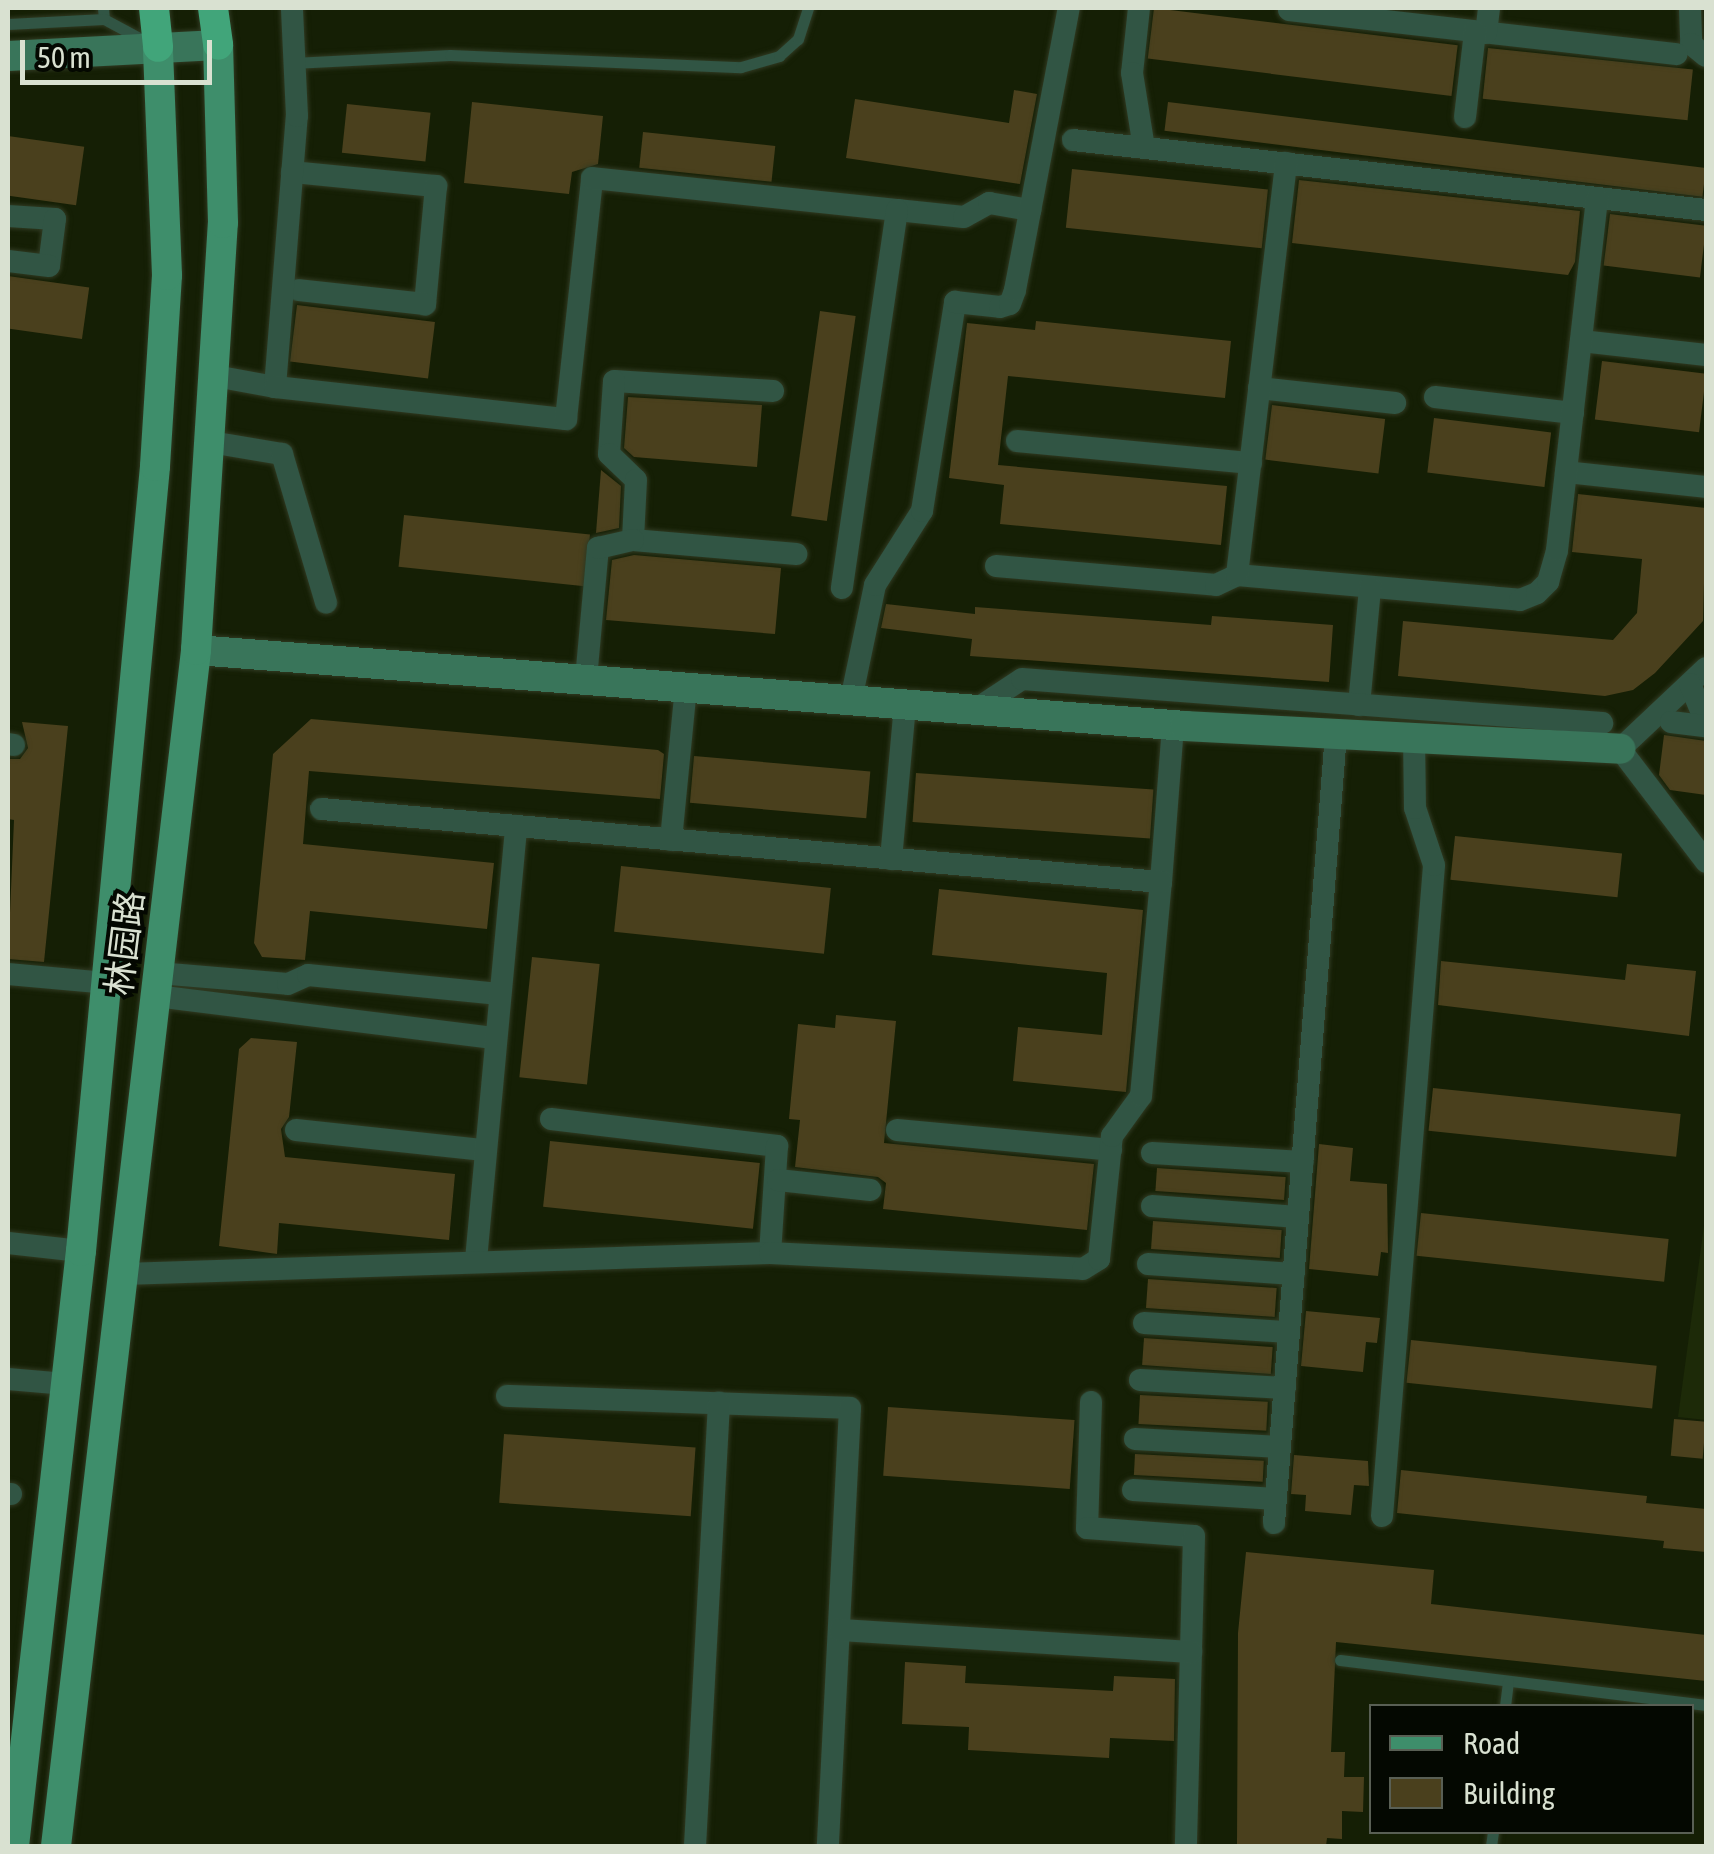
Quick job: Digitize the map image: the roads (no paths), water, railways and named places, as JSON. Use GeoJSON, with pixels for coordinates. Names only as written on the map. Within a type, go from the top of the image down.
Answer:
{"type":"FeatureCollection","features":[{"type":"Feature","properties":{"kind":"highway"},"geometry":{"type":"LineString","coordinates":[[154,8],[158,48]]}},
{"type":"Feature","properties":{"kind":"highway"},"geometry":{"type":"LineString","coordinates":[[213,8],[218,45]]}},
{"type":"Feature","properties":{"kind":"main road","name":"林园路"},"geometry":{"type":"LineString","coordinates":[[56,1846],[196,650],[224,223],[218,45]]}},
{"type":"Feature","properties":{"kind":"main road","name":"林园路"},"geometry":{"type":"LineString","coordinates":[[14,1846],[81,1251],[166,294],[158,48]]}},
{"type":"Feature","properties":{"kind":"street"},"geometry":{"type":"LineString","coordinates":[[275,388],[292,172],[292,8]]}},
{"type":"Feature","properties":{"kind":"street"},"geometry":{"type":"LineString","coordinates":[[852,700],[875,585],[922,512],[955,302],[1010,304],[1068,8]]}},
{"type":"Feature","properties":{"kind":"street"},"geometry":{"type":"LineString","coordinates":[[1139,8],[1132,73],[1144,148]]}},
{"type":"Feature","properties":{"kind":"street"},"geometry":{"type":"LineString","coordinates":[[1465,117],[1481,33],[1490,8]]}},
{"type":"Feature","properties":{"kind":"street"},"geometry":{"type":"LineString","coordinates":[[1690,8],[1691,44],[1706,56]]}},
{"type":"Feature","properties":{"kind":"street"},"geometry":{"type":"LineString","coordinates":[[1288,10],[1346,13],[1481,33],[1676,54]]}},
{"type":"Feature","properties":{"kind":"street"},"geometry":{"type":"LineString","coordinates":[[8,56],[218,45]]}},
{"type":"Feature","properties":{"kind":"street"},"geometry":{"type":"LineString","coordinates":[[1074,140],[1706,210]]}},
{"type":"Feature","properties":{"kind":"street"},"geometry":{"type":"LineString","coordinates":[[1238,574],[1286,163]]}},
{"type":"Feature","properties":{"kind":"street"},"geometry":{"type":"LineString","coordinates":[[292,172],[436,186],[425,304],[299,290]]}},
{"type":"Feature","properties":{"kind":"street"},"geometry":{"type":"LineString","coordinates":[[215,376],[275,388],[566,419],[592,178],[964,217],[988,203],[1030,210]]}},
{"type":"Feature","properties":{"kind":"street"},"geometry":{"type":"LineString","coordinates":[[996,566],[1216,585],[1238,574],[1520,600],[1537,593],[1553,570],[1597,198]]}},
{"type":"Feature","properties":{"kind":"street"},"geometry":{"type":"LineString","coordinates":[[842,588],[897,210]]}},
{"type":"Feature","properties":{"kind":"street"},"geometry":{"type":"LineString","coordinates":[[8,216],[55,219],[49,266],[8,260]]}},
{"type":"Feature","properties":{"kind":"street"},"geometry":{"type":"LineString","coordinates":[[1581,341],[1706,354]]}},
{"type":"Feature","properties":{"kind":"street"},"geometry":{"type":"LineString","coordinates":[[632,540],[636,480],[609,454],[614,381],[773,391]]}},
{"type":"Feature","properties":{"kind":"street"},"geometry":{"type":"LineString","coordinates":[[1259,388],[1395,404]]}},
{"type":"Feature","properties":{"kind":"street"},"geometry":{"type":"LineString","coordinates":[[1435,397],[1573,413]]}},
{"type":"Feature","properties":{"kind":"street"},"geometry":{"type":"LineString","coordinates":[[1017,440],[1250,463]]}},
{"type":"Feature","properties":{"kind":"street"},"geometry":{"type":"LineString","coordinates":[[210,442],[282,454],[326,604]]}},
{"type":"Feature","properties":{"kind":"street"},"geometry":{"type":"LineString","coordinates":[[1566,472],[1706,487]]}},
{"type":"Feature","properties":{"kind":"street"},"geometry":{"type":"LineString","coordinates":[[586,680],[598,548],[632,540],[796,554]]}},
{"type":"Feature","properties":{"kind":"street"},"geometry":{"type":"LineString","coordinates":[[1359,705],[1370,588]]}},
{"type":"Feature","properties":{"kind":"street"},"geometry":{"type":"LineString","coordinates":[[196,650],[1174,725],[1620,749],[1698,676]]}},
{"type":"Feature","properties":{"kind":"street"},"geometry":{"type":"LineString","coordinates":[[1671,722],[1706,724],[1698,676]]}},
{"type":"Feature","properties":{"kind":"street"},"geometry":{"type":"LineString","coordinates":[[976,710],[1022,679],[1602,723]]}},
{"type":"Feature","properties":{"kind":"street"},"geometry":{"type":"LineString","coordinates":[[671,840],[686,688]]}},
{"type":"Feature","properties":{"kind":"street"},"geometry":{"type":"LineString","coordinates":[[892,859],[905,704]]}},
{"type":"Feature","properties":{"kind":"street"},"geometry":{"type":"LineString","coordinates":[[124,1274],[770,1253],[1083,1270],[1094,1266],[1102,1248],[1112,1136],[1141,1096],[1174,725]]}},
{"type":"Feature","properties":{"kind":"street"},"geometry":{"type":"LineString","coordinates":[[1133,1490],[1275,1511],[1336,734]]}},
{"type":"Feature","properties":{"kind":"street"},"geometry":{"type":"LineString","coordinates":[[1382,1516],[1434,865],[1415,808],[1414,738]]}},
{"type":"Feature","properties":{"kind":"street"},"geometry":{"type":"LineString","coordinates":[[1620,749],[1706,862]]}},
{"type":"Feature","properties":{"kind":"street"},"geometry":{"type":"LineString","coordinates":[[322,809],[1161,882]]}},
{"type":"Feature","properties":{"kind":"street"},"geometry":{"type":"LineString","coordinates":[[476,1260],[516,826]]}},
{"type":"Feature","properties":{"kind":"street"},"geometry":{"type":"LineString","coordinates":[[8,974],[106,984]]}},
{"type":"Feature","properties":{"kind":"street"},"geometry":{"type":"LineString","coordinates":[[157,985],[288,984],[308,975],[499,994]]}},
{"type":"Feature","properties":{"kind":"street"},"geometry":{"type":"LineString","coordinates":[[157,985],[495,1038]]}},
{"type":"Feature","properties":{"kind":"street"},"geometry":{"type":"LineString","coordinates":[[550,1119],[777,1146],[778,1180],[770,1253]]}},
{"type":"Feature","properties":{"kind":"street"},"geometry":{"type":"LineString","coordinates":[[296,1130],[484,1150]]}},
{"type":"Feature","properties":{"kind":"street"},"geometry":{"type":"LineString","coordinates":[[897,1130],[1110,1150]]}},
{"type":"Feature","properties":{"kind":"street"},"geometry":{"type":"LineString","coordinates":[[1152,1152],[1302,1162]]}},
{"type":"Feature","properties":{"kind":"street"},"geometry":{"type":"LineString","coordinates":[[778,1180],[870,1190]]}},
{"type":"Feature","properties":{"kind":"street"},"geometry":{"type":"LineString","coordinates":[[1152,1206],[1298,1217]]}},
{"type":"Feature","properties":{"kind":"street"},"geometry":{"type":"LineString","coordinates":[[8,1242],[81,1251]]}},
{"type":"Feature","properties":{"kind":"street"},"geometry":{"type":"LineString","coordinates":[[1148,1264],[1294,1274]]}},
{"type":"Feature","properties":{"kind":"street"},"geometry":{"type":"LineString","coordinates":[[1144,1323],[1289,1332]]}},
{"type":"Feature","properties":{"kind":"street"},"geometry":{"type":"LineString","coordinates":[[8,1379],[66,1384]]}},
{"type":"Feature","properties":{"kind":"street"},"geometry":{"type":"LineString","coordinates":[[1140,1380],[1284,1388]]}},
{"type":"Feature","properties":{"kind":"street"},"geometry":{"type":"LineString","coordinates":[[507,1396],[850,1408],[828,1846]]}},
{"type":"Feature","properties":{"kind":"street"},"geometry":{"type":"LineString","coordinates":[[1091,1402],[1087,1528],[1194,1536],[1186,1846]]}},
{"type":"Feature","properties":{"kind":"street"},"geometry":{"type":"LineString","coordinates":[[694,1846],[719,1403]]}},
{"type":"Feature","properties":{"kind":"street"},"geometry":{"type":"LineString","coordinates":[[1135,1439],[1280,1447]]}},
{"type":"Feature","properties":{"kind":"street"},"geometry":{"type":"LineString","coordinates":[[840,1630],[1191,1652]]}},
{"type":"Feature","properties":{"kind":"lane"},"geometry":{"type":"LineString","coordinates":[[293,63],[450,55],[741,67],[779,56],[798,39],[808,8]]}},
{"type":"Feature","properties":{"kind":"lane"},"geometry":{"type":"LineString","coordinates":[[8,24],[104,13],[158,48]]}},
{"type":"Feature","properties":{"kind":"lane"},"geometry":{"type":"LineString","coordinates":[[1340,1660],[1706,1705]]}},
{"type":"Feature","properties":{"kind":"lane"},"geometry":{"type":"LineString","coordinates":[[1506,1704],[1508,1681]]}}]}
